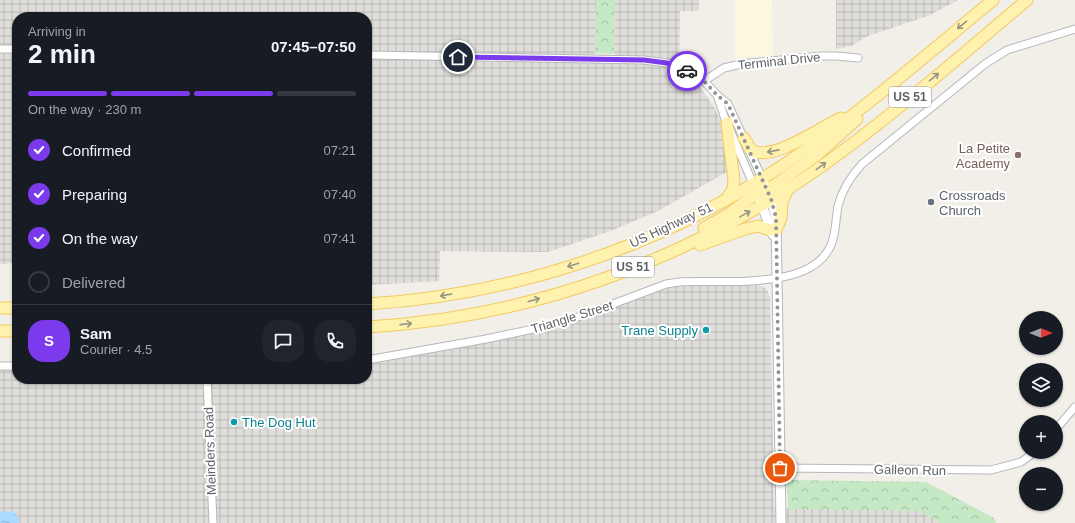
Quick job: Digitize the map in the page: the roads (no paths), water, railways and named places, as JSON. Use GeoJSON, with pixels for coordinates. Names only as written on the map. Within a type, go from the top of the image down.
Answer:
{"type":"FeatureCollection","features":[{"type":"Feature","properties":{"kind":"main road","name":"US 51"},"geometry":{"type":"LineString","coordinates":[[858,110],[993,0]]}},
{"type":"Feature","properties":{"kind":"main road","name":"US 51"},"geometry":{"type":"LineString","coordinates":[[762,192],[789,188],[814,171],[864,134],[1027,0]]}},
{"type":"Feature","properties":{"kind":"main road"},"geometry":{"type":"LineString","coordinates":[[666,254],[685,239],[772,187],[832,142],[864,113],[868,102]]}},
{"type":"Feature","properties":{"kind":"main road"},"geometry":{"type":"LineString","coordinates":[[744,138],[752,150],[765,152],[779,150],[829,123],[858,110]]}},
{"type":"Feature","properties":{"kind":"main road","name":"US Highway 51"},"geometry":{"type":"LineString","coordinates":[[372,304],[405,301],[466,292],[517,281],[553,271],[584,262],[640,240],[682,222],[727,199],[762,192],[810,147],[858,110]]}},
{"type":"Feature","properties":{"kind":"main road"},"geometry":{"type":"LineString","coordinates":[[727,123],[734,181],[733,189],[727,199]]}},
{"type":"Feature","properties":{"kind":"main road"},"geometry":{"type":"LineString","coordinates":[[666,254],[683,251],[745,228],[758,226],[773,230],[780,218],[782,202],[789,188]]}},
{"type":"Feature","properties":{"kind":"main road","name":"US Highway 51"},"geometry":{"type":"LineString","coordinates":[[372,326],[437,320],[528,302],[586,285],[666,254]]}},
{"type":"Feature","properties":{"kind":"main road"},"geometry":{"type":"LineString","coordinates":[[0,308],[12,308]]}},
{"type":"Feature","properties":{"kind":"main road"},"geometry":{"type":"LineString","coordinates":[[0,331],[12,331]]}},
{"type":"Feature","properties":{"kind":"street","name":"Triangle Street"},"geometry":{"type":"LineString","coordinates":[[372,359],[486,339],[552,325],[584,315],[666,284],[679,282],[777,279],[807,269],[825,257],[833,240],[842,195],[847,183],[862,164],[985,64],[1007,50],[1075,29]]}},
{"type":"Feature","properties":{"kind":"street"},"geometry":{"type":"LineString","coordinates":[[0,49],[12,49]]}},
{"type":"Feature","properties":{"kind":"street"},"geometry":{"type":"LineString","coordinates":[[372,55],[644,60],[667,63],[686,70],[704,81],[728,104],[744,138],[776,241],[781,523]]}},
{"type":"Feature","properties":{"kind":"street","name":"Terminal Drive"},"geometry":{"type":"LineString","coordinates":[[704,81],[724,68],[741,64],[826,56],[858,58]]}},
{"type":"Feature","properties":{"kind":"street"},"geometry":{"type":"LineString","coordinates":[[717,95],[727,123],[762,192]]}},
{"type":"Feature","properties":{"kind":"street"},"geometry":{"type":"LineString","coordinates":[[0,366],[12,366]]}},
{"type":"Feature","properties":{"kind":"street","name":"Meinders Road"},"geometry":{"type":"LineString","coordinates":[[207,384],[213,523]]}},
{"type":"Feature","properties":{"kind":"street"},"geometry":{"type":"LineString","coordinates":[[1063,421],[1075,406]]}},
{"type":"Feature","properties":{"kind":"street","name":"Galleon Run"},"geometry":{"type":"LineString","coordinates":[[780,468],[991,470],[1021,462],[1025,459]]}},
{"type":"Feature","properties":{"kind":"water"},"geometry":{"type":"Polygon","coordinates":[[[6,511],[16,513],[20,523],[0,523],[0,512],[6,511]]]}},
{"type":"Feature","properties":{"kind":"place","name":"La Petite Academy"},"geometry":{"type":"Point","coordinates":[1018,155]}},
{"type":"Feature","properties":{"kind":"place","name":"Crossroads Church"},"geometry":{"type":"Point","coordinates":[931,202]}},
{"type":"Feature","properties":{"kind":"place","name":"Trane Supply"},"geometry":{"type":"Point","coordinates":[706,330]}},
{"type":"Feature","properties":{"kind":"place","name":"The Dog Hut"},"geometry":{"type":"Point","coordinates":[234,422]}}]}
